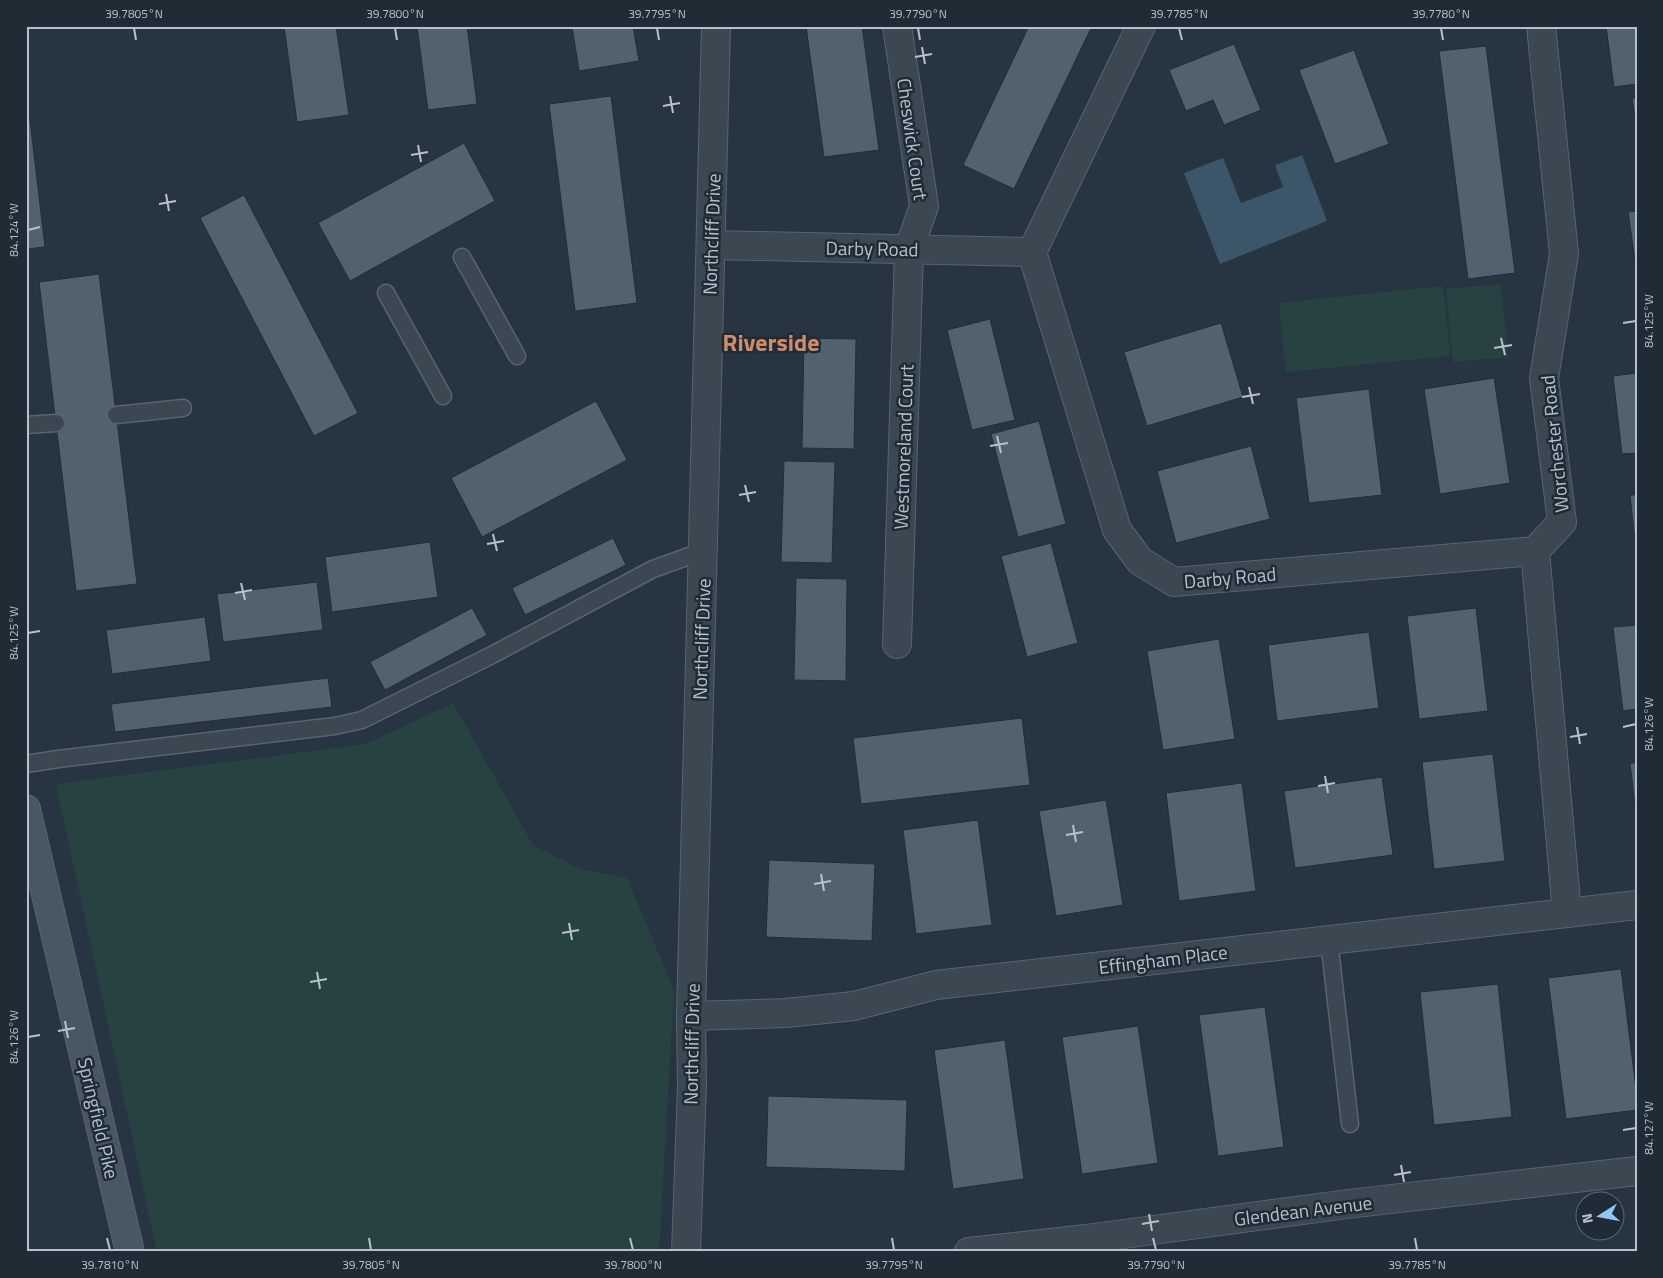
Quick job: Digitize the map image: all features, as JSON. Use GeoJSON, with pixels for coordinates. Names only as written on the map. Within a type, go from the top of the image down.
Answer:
{"type":"FeatureCollection","features":[{"type":"Feature","properties":{"kind":"main road","name":"Springfield Pike"},"geometry":{"type":"LineString","coordinates":[[26,809],[130,1252]]}},
{"type":"Feature","properties":{"kind":"street","name":"Northcliff Drive"},"geometry":{"type":"LineString","coordinates":[[686,1252],[692,1086],[691,1016],[716,26]]}},
{"type":"Feature","properties":{"kind":"street","name":"Cheswick Court"},"geometry":{"type":"LineString","coordinates":[[897,26],[924,206],[909,249]]}},
{"type":"Feature","properties":{"kind":"street"},"geometry":{"type":"LineString","coordinates":[[1032,252],[1141,26]]}},
{"type":"Feature","properties":{"kind":"street","name":"Worchester Road"},"geometry":{"type":"LineString","coordinates":[[1535,551],[1562,522],[1544,378],[1564,254],[1541,26]]}},
{"type":"Feature","properties":{"kind":"street","name":"Darby Road"},"geometry":{"type":"LineString","coordinates":[[711,245],[1032,252],[1117,530],[1140,561],[1174,582],[1535,551]]}},
{"type":"Feature","properties":{"kind":"street","name":"Westmoreland Court"},"geometry":{"type":"LineString","coordinates":[[897,644],[909,249]]}},
{"type":"Feature","properties":{"kind":"street"},"geometry":{"type":"LineString","coordinates":[[1535,551],[1567,913]]}},
{"type":"Feature","properties":{"kind":"street","name":"Effingham Place"},"geometry":{"type":"LineString","coordinates":[[691,1016],[786,1013],[854,1006],[936,985],[1637,905]]}},
{"type":"Feature","properties":{"kind":"street","name":"Glendean Avenue"},"geometry":{"type":"LineString","coordinates":[[969,1252],[1637,1170]]}},
{"type":"Feature","properties":{"kind":"lane"},"geometry":{"type":"LineString","coordinates":[[462,257],[517,356]]}},
{"type":"Feature","properties":{"kind":"lane"},"geometry":{"type":"LineString","coordinates":[[386,292],[442,396]]}},
{"type":"Feature","properties":{"kind":"lane"},"geometry":{"type":"LineString","coordinates":[[116,415],[184,408]]}},
{"type":"Feature","properties":{"kind":"lane"},"geometry":{"type":"LineString","coordinates":[[26,425],[56,423]]}},
{"type":"Feature","properties":{"kind":"lane"},"geometry":{"type":"LineString","coordinates":[[26,764],[335,726],[362,720],[492,655],[653,569],[703,551]]}},
{"type":"Feature","properties":{"kind":"lane"},"geometry":{"type":"LineString","coordinates":[[1329,940],[1350,1124]]}},
{"type":"Feature","properties":{"kind":"green space"},"geometry":{"type":"Polygon","coordinates":[[[1501,284],[1508,357],[1453,362],[1446,289],[1501,284]]]}},
{"type":"Feature","properties":{"kind":"green space"},"geometry":{"type":"Polygon","coordinates":[[[1443,286],[1450,356],[1286,372],[1279,303],[1443,286]]]}},
{"type":"Feature","properties":{"kind":"green space"},"geometry":{"type":"Polygon","coordinates":[[[453,703],[533,845],[580,869],[627,878],[674,990],[659,1252],[157,1252],[56,784],[366,744],[453,703]]]}},
{"type":"Feature","properties":{"kind":"water"},"geometry":{"type":"Polygon","coordinates":[[[1302,155],[1327,221],[1220,264],[1184,173],[1223,158],[1241,203],[1283,187],[1275,165],[1302,155]]]}},
{"type":"Feature","properties":{"kind":"building"},"geometry":{"type":"Polygon","coordinates":[[[284,26],[336,26],[349,115],[297,122],[284,26]]]}},
{"type":"Feature","properties":{"kind":"building"},"geometry":{"type":"Polygon","coordinates":[[[417,26],[467,26],[477,104],[428,110],[417,26]]]}},
{"type":"Feature","properties":{"kind":"building"},"geometry":{"type":"Polygon","coordinates":[[[572,26],[633,26],[639,61],[579,71],[572,26]]]}},
{"type":"Feature","properties":{"kind":"building"},"geometry":{"type":"Polygon","coordinates":[[[806,26],[862,26],[879,150],[824,157],[806,26]]]}},
{"type":"Feature","properties":{"kind":"building"},"geometry":{"type":"Polygon","coordinates":[[[1029,26],[1092,26],[1014,189],[963,165],[1029,26]]]}},
{"type":"Feature","properties":{"kind":"building"},"geometry":{"type":"Polygon","coordinates":[[[1606,26],[1637,26],[1637,84],[1614,87],[1606,26]]]}},
{"type":"Feature","properties":{"kind":"building"},"geometry":{"type":"Polygon","coordinates":[[[1234,44],[1261,110],[1224,125],[1213,100],[1186,111],[1169,70],[1234,44]]]}},
{"type":"Feature","properties":{"kind":"building"},"geometry":{"type":"Polygon","coordinates":[[[1486,46],[1515,273],[1468,279],[1439,51],[1486,46]]]}},
{"type":"Feature","properties":{"kind":"building"},"geometry":{"type":"Polygon","coordinates":[[[1354,50],[1389,144],[1335,164],[1299,70],[1354,50]]]}},
{"type":"Feature","properties":{"kind":"building"},"geometry":{"type":"Polygon","coordinates":[[[26,87],[45,247],[26,249],[26,87]]]}},
{"type":"Feature","properties":{"kind":"building"},"geometry":{"type":"Polygon","coordinates":[[[611,96],[637,303],[575,311],[549,104],[611,96]]]}},
{"type":"Feature","properties":{"kind":"building"},"geometry":{"type":"Polygon","coordinates":[[[1632,98],[1637,98],[1637,133],[1632,98]]]}},
{"type":"Feature","properties":{"kind":"building"},"geometry":{"type":"Polygon","coordinates":[[[464,143],[495,201],[350,281],[318,223],[464,143]]]}},
{"type":"Feature","properties":{"kind":"building"},"geometry":{"type":"Polygon","coordinates":[[[244,195],[358,413],[314,436],[200,218],[244,195]]]}},
{"type":"Feature","properties":{"kind":"building"},"geometry":{"type":"Polygon","coordinates":[[[1637,211],[1637,274],[1628,212],[1637,211]]]}},
{"type":"Feature","properties":{"kind":"building"},"geometry":{"type":"Polygon","coordinates":[[[99,274],[137,584],[76,591],[39,282],[99,274]]]}},
{"type":"Feature","properties":{"kind":"building"},"geometry":{"type":"Polygon","coordinates":[[[990,319],[1015,420],[972,430],[947,330],[990,319]]]}},
{"type":"Feature","properties":{"kind":"building"},"geometry":{"type":"Polygon","coordinates":[[[1221,323],[1243,397],[1147,426],[1124,352],[1221,323]]]}},
{"type":"Feature","properties":{"kind":"building"},"geometry":{"type":"Polygon","coordinates":[[[804,338],[856,339],[854,449],[802,448],[804,338]]]}},
{"type":"Feature","properties":{"kind":"building"},"geometry":{"type":"Polygon","coordinates":[[[1637,373],[1637,453],[1622,454],[1613,376],[1637,373]]]}},
{"type":"Feature","properties":{"kind":"building"},"geometry":{"type":"Polygon","coordinates":[[[1494,378],[1510,483],[1440,494],[1424,389],[1494,378]]]}},
{"type":"Feature","properties":{"kind":"building"},"geometry":{"type":"Polygon","coordinates":[[[1369,389],[1382,495],[1309,503],[1296,398],[1369,389]]]}},
{"type":"Feature","properties":{"kind":"building"},"geometry":{"type":"Polygon","coordinates":[[[596,401],[627,460],[482,537],[451,478],[596,401]]]}},
{"type":"Feature","properties":{"kind":"building"},"geometry":{"type":"Polygon","coordinates":[[[1039,421],[1066,524],[1018,537],[991,434],[1039,421]]]}},
{"type":"Feature","properties":{"kind":"building"},"geometry":{"type":"Polygon","coordinates":[[[1251,446],[1270,519],[1176,543],[1157,471],[1251,446]]]}},
{"type":"Feature","properties":{"kind":"building"},"geometry":{"type":"Polygon","coordinates":[[[784,461],[835,462],[832,563],[781,562],[784,461]]]}},
{"type":"Feature","properties":{"kind":"building"},"geometry":{"type":"Polygon","coordinates":[[[1630,495],[1637,495],[1637,560],[1630,495]]]}},
{"type":"Feature","properties":{"kind":"building"},"geometry":{"type":"Polygon","coordinates":[[[613,538],[626,565],[525,615],[512,588],[613,538]]]}},
{"type":"Feature","properties":{"kind":"building"},"geometry":{"type":"Polygon","coordinates":[[[430,542],[438,597],[332,612],[325,557],[430,542]]]}},
{"type":"Feature","properties":{"kind":"building"},"geometry":{"type":"Polygon","coordinates":[[[1051,543],[1078,643],[1027,657],[1001,556],[1051,543]]]}},
{"type":"Feature","properties":{"kind":"building"},"geometry":{"type":"Polygon","coordinates":[[[796,578],[847,579],[846,681],[794,680],[796,578]]]}},
{"type":"Feature","properties":{"kind":"building"},"geometry":{"type":"Polygon","coordinates":[[[317,582],[323,630],[223,642],[217,594],[317,582]]]}},
{"type":"Feature","properties":{"kind":"building"},"geometry":{"type":"Polygon","coordinates":[[[472,608],[487,635],[385,690],[370,662],[472,608]]]}},
{"type":"Feature","properties":{"kind":"building"},"geometry":{"type":"Polygon","coordinates":[[[1476,608],[1488,711],[1419,719],[1407,616],[1476,608]]]}},
{"type":"Feature","properties":{"kind":"building"},"geometry":{"type":"Polygon","coordinates":[[[205,617],[211,661],[112,674],[106,630],[205,617]]]}},
{"type":"Feature","properties":{"kind":"building"},"geometry":{"type":"Polygon","coordinates":[[[1637,625],[1637,709],[1623,711],[1613,627],[1637,625]]]}},
{"type":"Feature","properties":{"kind":"building"},"geometry":{"type":"Polygon","coordinates":[[[1369,632],[1379,708],[1277,721],[1268,645],[1369,632]]]}},
{"type":"Feature","properties":{"kind":"building"},"geometry":{"type":"Polygon","coordinates":[[[1219,639],[1235,739],[1163,750],[1147,651],[1219,639]]]}},
{"type":"Feature","properties":{"kind":"building"},"geometry":{"type":"Polygon","coordinates":[[[328,678],[332,707],[115,732],[111,704],[328,678]]]}},
{"type":"Feature","properties":{"kind":"building"},"geometry":{"type":"Polygon","coordinates":[[[1022,718],[1030,785],[861,804],[853,738],[1022,718]]]}},
{"type":"Feature","properties":{"kind":"building"},"geometry":{"type":"Polygon","coordinates":[[[1493,754],[1505,861],[1434,869],[1422,762],[1493,754]]]}},
{"type":"Feature","properties":{"kind":"building"},"geometry":{"type":"Polygon","coordinates":[[[1630,763],[1637,763],[1637,822],[1630,763]]]}},
{"type":"Feature","properties":{"kind":"building"},"geometry":{"type":"Polygon","coordinates":[[[1382,777],[1393,855],[1295,868],[1284,791],[1382,777]]]}},
{"type":"Feature","properties":{"kind":"building"},"geometry":{"type":"Polygon","coordinates":[[[1242,783],[1256,891],[1179,901],[1166,793],[1242,783]]]}},
{"type":"Feature","properties":{"kind":"building"},"geometry":{"type":"Polygon","coordinates":[[[1106,800],[1123,905],[1056,916],[1039,811],[1106,800]]]}},
{"type":"Feature","properties":{"kind":"building"},"geometry":{"type":"Polygon","coordinates":[[[978,820],[992,925],[916,934],[903,830],[978,820]]]}},
{"type":"Feature","properties":{"kind":"building"},"geometry":{"type":"Polygon","coordinates":[[[769,860],[875,864],[872,941],[766,937],[769,860]]]}},
{"type":"Feature","properties":{"kind":"building"},"geometry":{"type":"Polygon","coordinates":[[[1621,969],[1637,1110],[1566,1119],[1548,978],[1621,969]]]}},
{"type":"Feature","properties":{"kind":"building"},"geometry":{"type":"Polygon","coordinates":[[[1498,984],[1512,1117],[1434,1125],[1420,992],[1498,984]]]}},
{"type":"Feature","properties":{"kind":"building"},"geometry":{"type":"Polygon","coordinates":[[[1265,1007],[1284,1147],[1218,1156],[1199,1015],[1265,1007]]]}},
{"type":"Feature","properties":{"kind":"building"},"geometry":{"type":"Polygon","coordinates":[[[1138,1026],[1158,1163],[1082,1174],[1062,1037],[1138,1026]]]}},
{"type":"Feature","properties":{"kind":"building"},"geometry":{"type":"Polygon","coordinates":[[[1005,1040],[1024,1179],[953,1189],[934,1050],[1005,1040]]]}},
{"type":"Feature","properties":{"kind":"building"},"geometry":{"type":"Polygon","coordinates":[[[768,1096],[907,1100],[905,1171],[766,1167],[768,1096]]]}},
{"type":"Feature","properties":{"kind":"district","name":"Riverside"},"geometry":{"type":"Point","coordinates":[771,342]}}]}
